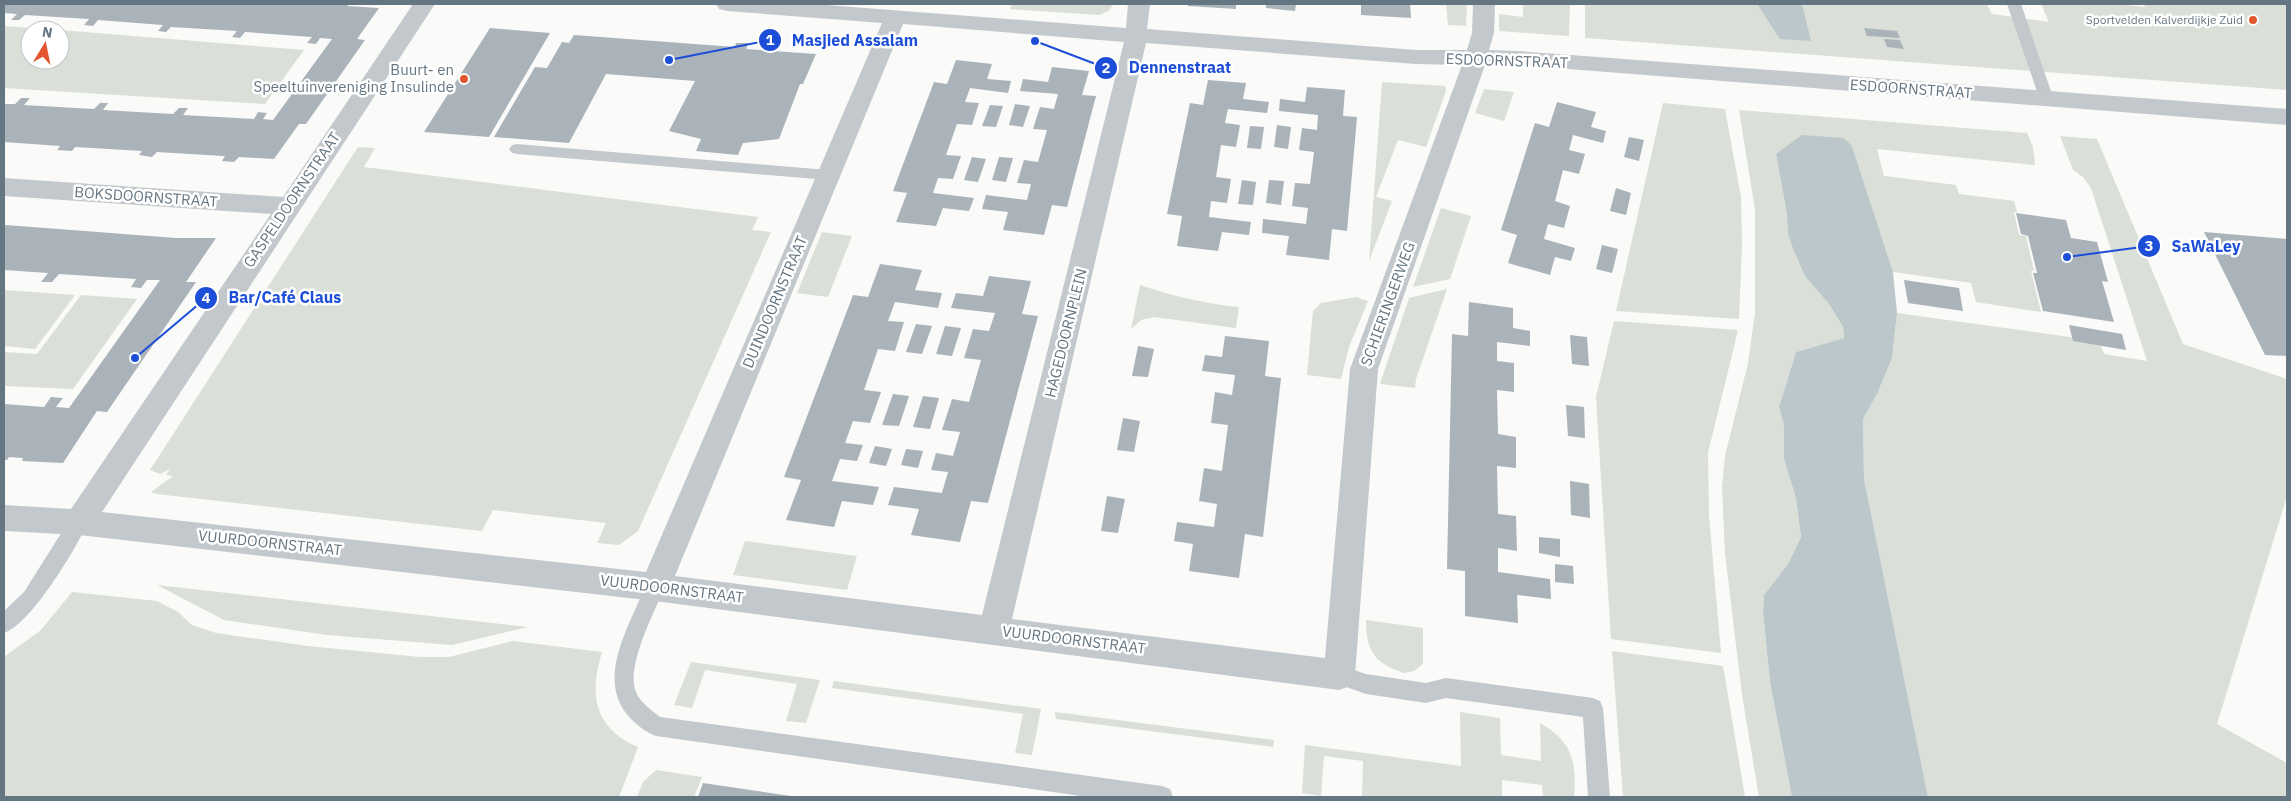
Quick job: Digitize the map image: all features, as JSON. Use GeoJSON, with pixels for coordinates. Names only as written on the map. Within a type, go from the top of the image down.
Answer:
{"type":"FeatureCollection","features":[{"type":"Feature","properties":{"kind":"street","name":"GASPELDOORNSTRAAT"},"geometry":{"type":"LineString","coordinates":[[79,522],[424,4]]}},
{"type":"Feature","properties":{"kind":"street","name":"ESDOORNSTRAAT"},"geometry":{"type":"LineString","coordinates":[[727,4],[817,7],[895,17],[1416,57],[1476,60],[1518,58],[2287,117]]}},
{"type":"Feature","properties":{"kind":"street","name":"HAGEDOORNPLEIN"},"geometry":{"type":"LineString","coordinates":[[994,630],[1134,53],[1139,4]]}},
{"type":"Feature","properties":{"kind":"street","name":"SCHIERINGERWEG"},"geometry":{"type":"LineString","coordinates":[[1338,675],[1364,369],[1476,60],[1483,33],[1484,4]]}},
{"type":"Feature","properties":{"kind":"street","name":"DUINDOORNSTRAAT"},"geometry":{"type":"LineString","coordinates":[[655,587],[895,17]]}},
{"type":"Feature","properties":{"kind":"street","name":"BOKSDOORNSTRAAT"},"geometry":{"type":"LineString","coordinates":[[4,187],[288,206]]}},
{"type":"Feature","properties":{"kind":"street","name":"VUURDOORNSTRAAT"},"geometry":{"type":"LineString","coordinates":[[4,518],[79,522],[655,587],[1338,675]]}},
{"type":"Feature","properties":{"kind":"lane"},"geometry":{"type":"LineString","coordinates":[[2014,4],[2048,100]]}},
{"type":"Feature","properties":{"kind":"lane"},"geometry":{"type":"LineString","coordinates":[[518,150],[828,174]]}},
{"type":"Feature","properties":{"kind":"lane"},"geometry":{"type":"LineString","coordinates":[[4,624],[31,598],[79,522]]}},
{"type":"Feature","properties":{"kind":"lane"},"geometry":{"type":"LineString","coordinates":[[655,587],[622,673],[624,691],[632,706],[642,717],[656,726],[1162,797]]}},
{"type":"Feature","properties":{"kind":"lane"},"geometry":{"type":"LineString","coordinates":[[1338,675],[1366,684],[1426,692],[1446,688],[1592,708],[1599,797]]}},
{"type":"Feature","properties":{"kind":"shaded area"},"geometry":{"type":"Polygon","coordinates":[[[1012,4],[1113,4],[1109,11],[1099,15],[1010,9],[1012,4]]]}},
{"type":"Feature","properties":{"kind":"shaded area"},"geometry":{"type":"Polygon","coordinates":[[[1446,4],[1467,4],[1466,26],[1448,25],[1446,4]]]}},
{"type":"Feature","properties":{"kind":"shaded area"},"geometry":{"type":"Polygon","coordinates":[[[1523,4],[1570,4],[1569,36],[1499,31],[1499,14],[1523,17],[1523,4]]]}},
{"type":"Feature","properties":{"kind":"shaded area"},"geometry":{"type":"Polygon","coordinates":[[[1585,4],[1757,4],[1762,11],[1810,41],[1802,4],[1987,4],[1992,14],[2049,22],[2041,4],[2116,4],[2145,7],[2144,4],[2287,4],[2287,90],[1585,38],[1585,4]]]}},
{"type":"Feature","properties":{"kind":"shaded area"},"geometry":{"type":"Polygon","coordinates":[[[1757,4],[1802,4],[1811,41],[1780,39],[1757,4]]]}},
{"type":"Feature","properties":{"kind":"shaded area"},"geometry":{"type":"Polygon","coordinates":[[[4,26],[20,27],[20,70],[70,70],[70,31],[304,50],[265,104],[4,88],[4,26]]]}},
{"type":"Feature","properties":{"kind":"shaded area"},"geometry":{"type":"Polygon","coordinates":[[[1382,82],[1445,86],[1446,91],[1426,147],[1398,140],[1376,197],[1392,201],[1369,261],[1382,82]]]}},
{"type":"Feature","properties":{"kind":"shaded area"},"geometry":{"type":"Polygon","coordinates":[[[1484,89],[1514,92],[1504,121],[1475,113],[1484,89]]]}},
{"type":"Feature","properties":{"kind":"shaded area"},"geometry":{"type":"Polygon","coordinates":[[[1663,103],[1725,109],[1741,197],[1742,246],[1739,319],[1616,311],[1663,103]]]}},
{"type":"Feature","properties":{"kind":"shaded area"},"geometry":{"type":"Polygon","coordinates":[[[1739,110],[2027,133],[2033,147],[2035,165],[1877,149],[1884,176],[1956,185],[1959,194],[2014,201],[2017,212],[2014,212],[2019,235],[2026,236],[2034,271],[2031,271],[2041,312],[1976,302],[1971,283],[1893,272],[1852,146],[1776,154],[1787,214],[1788,234],[1793,249],[1805,276],[1829,304],[1843,327],[1844,338],[1796,352],[1779,407],[1784,425],[1784,459],[1796,498],[1801,537],[1788,564],[1764,595],[1763,612],[1770,682],[1792,797],[1759,797],[1742,695],[1725,553],[1722,487],[1725,456],[1748,363],[1755,313],[1755,210],[1739,110]]]}},
{"type":"Feature","properties":{"kind":"shaded area"},"geometry":{"type":"Polygon","coordinates":[[[1802,135],[1843,138],[1852,146],[1893,272],[1897,313],[1892,358],[1877,394],[1863,419],[1864,479],[1928,797],[1792,797],[1770,682],[1763,612],[1764,595],[1788,564],[1801,537],[1796,498],[1784,459],[1784,425],[1779,407],[1796,352],[1844,338],[1843,327],[1829,304],[1805,276],[1788,234],[1787,214],[1776,154],[1802,135]]]}},
{"type":"Feature","properties":{"kind":"shaded area"},"geometry":{"type":"Polygon","coordinates":[[[2060,136],[2097,139],[2183,344],[2287,379],[2287,496],[2217,724],[2287,763],[2287,797],[1928,797],[1864,479],[1863,419],[1877,394],[1892,358],[1897,313],[2099,341],[2104,354],[2147,361],[2091,188],[2083,177],[2073,170],[2060,136]]]}},
{"type":"Feature","properties":{"kind":"shaded area"},"geometry":{"type":"Polygon","coordinates":[[[358,147],[375,148],[364,167],[758,217],[752,230],[771,232],[638,531],[619,545],[597,543],[606,523],[493,510],[482,531],[151,492],[173,476],[166,475],[170,469],[160,474],[150,470],[358,147]]]}},
{"type":"Feature","properties":{"kind":"shaded area"},"geometry":{"type":"Polygon","coordinates":[[[1441,208],[1471,216],[1450,279],[1413,287],[1441,208]]]}},
{"type":"Feature","properties":{"kind":"shaded area"},"geometry":{"type":"Polygon","coordinates":[[[822,232],[852,236],[828,297],[797,293],[822,232]]]}},
{"type":"Feature","properties":{"kind":"shaded area"},"geometry":{"type":"Polygon","coordinates":[[[1140,285],[1189,299],[1239,307],[1236,328],[1154,317],[1141,320],[1131,329],[1140,285]]]}},
{"type":"Feature","properties":{"kind":"shaded area"},"geometry":{"type":"Polygon","coordinates":[[[1447,289],[1416,379],[1415,388],[1380,384],[1409,298],[1447,289]]]}},
{"type":"Feature","properties":{"kind":"shaded area"},"geometry":{"type":"Polygon","coordinates":[[[4,290],[75,295],[35,349],[4,346],[4,290]]]}},
{"type":"Feature","properties":{"kind":"shaded area"},"geometry":{"type":"Polygon","coordinates":[[[81,295],[137,299],[73,389],[4,386],[4,352],[37,354],[81,295]]]}},
{"type":"Feature","properties":{"kind":"shaded area"},"geometry":{"type":"Polygon","coordinates":[[[1356,297],[1368,301],[1349,347],[1341,379],[1307,375],[1313,311],[1321,303],[1356,297]]]}},
{"type":"Feature","properties":{"kind":"shaded area"},"geometry":{"type":"Polygon","coordinates":[[[1614,321],[1738,330],[1708,453],[1709,516],[1721,653],[1611,639],[1596,397],[1614,321]]]}},
{"type":"Feature","properties":{"kind":"shaded area"},"geometry":{"type":"Polygon","coordinates":[[[745,541],[857,556],[847,590],[733,575],[745,541]]]}},
{"type":"Feature","properties":{"kind":"shaded area"},"geometry":{"type":"Polygon","coordinates":[[[157,585],[528,627],[452,645],[327,635],[224,620],[157,585]]]}},
{"type":"Feature","properties":{"kind":"shaded area"},"geometry":{"type":"Polygon","coordinates":[[[72,592],[157,601],[178,612],[192,625],[216,633],[308,646],[420,657],[449,657],[513,641],[602,652],[596,682],[598,708],[603,719],[612,730],[623,739],[638,747],[619,797],[4,797],[4,657],[41,630],[72,592]]]}},
{"type":"Feature","properties":{"kind":"shaded area"},"geometry":{"type":"Polygon","coordinates":[[[1366,620],[1423,628],[1423,664],[1414,671],[1404,673],[1379,660],[1370,648],[1366,631],[1366,620]]]}},
{"type":"Feature","properties":{"kind":"shaded area"},"geometry":{"type":"Polygon","coordinates":[[[1612,651],[1723,666],[1745,797],[1623,797],[1612,651]]]}},
{"type":"Feature","properties":{"kind":"shaded area"},"geometry":{"type":"Polygon","coordinates":[[[691,662],[820,680],[806,723],[786,721],[797,684],[705,670],[692,708],[674,705],[691,662]]]}},
{"type":"Feature","properties":{"kind":"shaded area"},"geometry":{"type":"Polygon","coordinates":[[[834,681],[1041,709],[1032,755],[1015,753],[1023,714],[832,688],[834,681]]]}},
{"type":"Feature","properties":{"kind":"shaded area"},"geometry":{"type":"Polygon","coordinates":[[[1055,712],[1274,740],[1273,747],[1056,719],[1055,712]]]}},
{"type":"Feature","properties":{"kind":"shaded area"},"geometry":{"type":"Polygon","coordinates":[[[1460,712],[1500,718],[1501,755],[1541,761],[1540,723],[1551,730],[1566,745],[1570,754],[1574,773],[1574,797],[1543,797],[1542,785],[1502,780],[1502,797],[1362,797],[1363,761],[1324,756],[1321,796],[1302,793],[1305,745],[1461,766],[1460,712]]]}},
{"type":"Feature","properties":{"kind":"shaded area"},"geometry":{"type":"Polygon","coordinates":[[[656,770],[702,777],[694,797],[637,797],[643,782],[656,770]]]}},
{"type":"Feature","properties":{"kind":"building"},"geometry":{"type":"Polygon","coordinates":[[[4,4],[349,4],[347,6],[379,8],[357,39],[365,40],[306,124],[299,124],[274,159],[239,157],[234,162],[222,161],[225,156],[157,152],[152,157],[139,155],[142,151],[75,147],[72,151],[57,150],[60,146],[4,142],[4,104],[15,104],[21,98],[30,98],[24,105],[94,109],[100,103],[108,103],[103,110],[173,114],[179,108],[188,108],[183,115],[254,119],[258,112],[267,113],[263,119],[273,120],[332,39],[320,38],[316,44],[307,43],[312,37],[245,32],[240,38],[232,37],[237,31],[171,27],[166,32],[158,31],[163,25],[98,20],[93,26],[84,25],[89,19],[25,15],[19,20],[11,20],[17,14],[4,13],[4,4]]]}},
{"type":"Feature","properties":{"kind":"building"},"geometry":{"type":"Polygon","coordinates":[[[1188,4],[1236,4],[1236,9],[1188,6],[1188,4]]]}},
{"type":"Feature","properties":{"kind":"building"},"geometry":{"type":"Polygon","coordinates":[[[1266,4],[1296,4],[1295,11],[1266,8],[1266,4]]]}},
{"type":"Feature","properties":{"kind":"building"},"geometry":{"type":"Polygon","coordinates":[[[1361,4],[1410,4],[1411,18],[1361,15],[1361,4]]]}},
{"type":"Feature","properties":{"kind":"building"},"geometry":{"type":"Polygon","coordinates":[[[490,28],[550,33],[489,137],[424,132],[490,28]]]}},
{"type":"Feature","properties":{"kind":"building"},"geometry":{"type":"Polygon","coordinates":[[[1864,28],[1897,31],[1900,38],[1867,36],[1864,28]]]}},
{"type":"Feature","properties":{"kind":"building"},"geometry":{"type":"Polygon","coordinates":[[[574,35],[735,47],[736,43],[748,43],[746,49],[816,54],[803,84],[800,84],[779,139],[743,143],[738,155],[696,151],[701,139],[669,131],[695,81],[606,74],[569,143],[494,137],[535,67],[547,68],[562,42],[569,43],[574,35]]]}},
{"type":"Feature","properties":{"kind":"building"},"geometry":{"type":"Polygon","coordinates":[[[1884,39],[1900,40],[1904,49],[1887,47],[1884,39]]]}},
{"type":"Feature","properties":{"kind":"building"},"geometry":{"type":"Polygon","coordinates":[[[956,60],[992,64],[987,79],[1011,81],[1008,93],[970,88],[965,102],[979,103],[972,125],[957,124],[946,155],[961,156],[953,179],[938,178],[933,193],[974,198],[969,211],[943,208],[936,226],[896,222],[907,193],[893,191],[934,82],[947,84],[956,60]]]}},
{"type":"Feature","properties":{"kind":"building"},"geometry":{"type":"Polygon","coordinates":[[[1052,67],[1089,71],[1082,95],[1096,96],[1067,207],[1052,205],[1044,235],[1003,230],[1008,212],[982,209],[986,195],[1027,200],[1031,184],[1017,183],[1024,160],[1038,162],[1047,130],[1033,129],[1040,107],[1054,109],[1058,94],[1020,91],[1023,79],[1048,82],[1052,67]]]}},
{"type":"Feature","properties":{"kind":"building"},"geometry":{"type":"Polygon","coordinates":[[[1208,80],[1246,83],[1243,99],[1269,102],[1267,113],[1228,109],[1225,123],[1240,125],[1236,147],[1221,145],[1216,177],[1231,179],[1227,203],[1211,201],[1209,217],[1251,222],[1249,235],[1222,232],[1218,251],[1177,246],[1182,216],[1167,214],[1190,103],[1203,105],[1208,80]]]}},
{"type":"Feature","properties":{"kind":"building"},"geometry":{"type":"Polygon","coordinates":[[[1307,87],[1345,90],[1343,116],[1357,117],[1347,231],[1332,229],[1329,260],[1286,255],[1289,236],[1262,233],[1263,219],[1306,224],[1308,208],[1292,206],[1295,183],[1310,184],[1314,152],[1299,150],[1302,128],[1317,130],[1318,115],[1279,111],[1280,99],[1305,102],[1307,87]]]}},
{"type":"Feature","properties":{"kind":"building"},"geometry":{"type":"Polygon","coordinates":[[[1557,102],[1596,112],[1591,127],[1606,131],[1603,143],[1573,135],[1569,150],[1585,154],[1579,174],[1563,170],[1555,201],[1570,206],[1564,228],[1548,224],[1544,239],[1575,248],[1571,261],[1555,257],[1550,275],[1508,263],[1517,235],[1501,230],[1535,123],[1549,127],[1557,102]]]}},
{"type":"Feature","properties":{"kind":"building"},"geometry":{"type":"Polygon","coordinates":[[[1015,104],[1030,106],[1023,127],[1009,125],[1015,104]]]}},
{"type":"Feature","properties":{"kind":"building"},"geometry":{"type":"Polygon","coordinates":[[[990,105],[1003,106],[996,127],[982,126],[990,105]]]}},
{"type":"Feature","properties":{"kind":"building"},"geometry":{"type":"Polygon","coordinates":[[[1277,125],[1291,127],[1288,149],[1274,147],[1277,125]]]}},
{"type":"Feature","properties":{"kind":"building"},"geometry":{"type":"Polygon","coordinates":[[[1250,126],[1264,127],[1261,149],[1247,148],[1250,126]]]}},
{"type":"Feature","properties":{"kind":"building"},"geometry":{"type":"Polygon","coordinates":[[[1629,137],[1644,140],[1639,161],[1624,157],[1629,137]]]}},
{"type":"Feature","properties":{"kind":"building"},"geometry":{"type":"Polygon","coordinates":[[[972,157],[986,159],[978,182],[964,180],[972,157]]]}},
{"type":"Feature","properties":{"kind":"building"},"geometry":{"type":"Polygon","coordinates":[[[999,157],[1013,158],[1006,182],[992,180],[999,157]]]}},
{"type":"Feature","properties":{"kind":"building"},"geometry":{"type":"Polygon","coordinates":[[[1242,180],[1256,182],[1253,205],[1238,204],[1242,180]]]}},
{"type":"Feature","properties":{"kind":"building"},"geometry":{"type":"Polygon","coordinates":[[[1269,180],[1284,181],[1281,205],[1266,203],[1269,180]]]}},
{"type":"Feature","properties":{"kind":"building"},"geometry":{"type":"Polygon","coordinates":[[[1616,188],[1631,193],[1626,215],[1610,211],[1616,188]]]}},
{"type":"Feature","properties":{"kind":"building"},"geometry":{"type":"Polygon","coordinates":[[[2016,213],[2066,220],[2071,238],[2097,242],[2108,282],[2102,281],[2114,322],[2043,311],[2033,273],[2037,273],[2028,236],[2021,234],[2016,213]]]}},
{"type":"Feature","properties":{"kind":"building"},"geometry":{"type":"Polygon","coordinates":[[[4,226],[176,238],[216,238],[186,282],[196,282],[107,412],[97,411],[63,463],[22,461],[23,458],[9,457],[7,460],[4,460],[4,404],[44,407],[51,397],[63,398],[56,407],[69,408],[160,280],[147,280],[141,288],[131,287],[136,279],[59,274],[52,282],[41,282],[48,273],[4,270],[4,226]]]}},
{"type":"Feature","properties":{"kind":"building"},"geometry":{"type":"Polygon","coordinates":[[[2204,232],[2287,239],[2287,356],[2265,355],[2204,232]]]}},
{"type":"Feature","properties":{"kind":"building"},"geometry":{"type":"Polygon","coordinates":[[[1602,245],[1618,249],[1612,273],[1596,269],[1602,245]]]}},
{"type":"Feature","properties":{"kind":"building"},"geometry":{"type":"Polygon","coordinates":[[[880,264],[922,270],[915,290],[942,293],[938,308],[895,302],[888,321],[904,322],[895,351],[878,349],[864,390],[881,392],[870,423],[853,421],[845,443],[863,445],[857,461],[840,459],[832,481],[879,487],[873,505],[842,501],[834,527],[786,520],[801,480],[784,477],[853,295],[868,297],[880,264]]]}},
{"type":"Feature","properties":{"kind":"building"},"geometry":{"type":"Polygon","coordinates":[[[989,276],[1031,281],[1022,314],[1038,316],[988,503],[971,501],[960,542],[911,535],[919,509],[888,505],[894,487],[942,493],[948,472],[931,470],[936,453],[953,456],[960,432],[942,430],[952,399],[969,402],[981,360],[964,358],[973,329],[989,331],[995,313],[951,308],[956,293],[983,296],[989,276]]]}},
{"type":"Feature","properties":{"kind":"building"},"geometry":{"type":"Polygon","coordinates":[[[1904,280],[1959,288],[1963,311],[1908,303],[1904,280]]]}},
{"type":"Feature","properties":{"kind":"building"},"geometry":{"type":"Polygon","coordinates":[[[1469,302],[1513,308],[1513,328],[1530,331],[1530,346],[1497,342],[1497,361],[1514,363],[1514,392],[1497,390],[1498,434],[1516,437],[1516,468],[1497,466],[1498,514],[1516,516],[1517,551],[1498,548],[1498,572],[1550,579],[1551,599],[1517,595],[1518,623],[1465,616],[1465,571],[1447,569],[1452,334],[1468,336],[1469,302]]]}},
{"type":"Feature","properties":{"kind":"building"},"geometry":{"type":"Polygon","coordinates":[[[916,324],[932,326],[922,354],[906,352],[916,324]]]}},
{"type":"Feature","properties":{"kind":"building"},"geometry":{"type":"Polygon","coordinates":[[[2069,325],[2122,334],[2126,350],[2073,341],[2069,325]]]}},
{"type":"Feature","properties":{"kind":"building"},"geometry":{"type":"Polygon","coordinates":[[[945,326],[961,328],[952,356],[936,354],[945,326]]]}},
{"type":"Feature","properties":{"kind":"building"},"geometry":{"type":"Polygon","coordinates":[[[1570,335],[1587,337],[1589,366],[1572,364],[1570,335]]]}},
{"type":"Feature","properties":{"kind":"building"},"geometry":{"type":"Polygon","coordinates":[[[1225,336],[1269,341],[1265,376],[1281,378],[1263,537],[1245,534],[1239,578],[1189,571],[1193,544],[1174,541],[1177,522],[1214,527],[1217,504],[1199,501],[1204,468],[1222,471],[1228,425],[1211,423],[1215,392],[1232,395],[1235,375],[1202,371],[1205,355],[1222,357],[1225,336]]]}},
{"type":"Feature","properties":{"kind":"building"},"geometry":{"type":"Polygon","coordinates":[[[1138,346],[1154,349],[1148,377],[1132,376],[1138,346]]]}},
{"type":"Feature","properties":{"kind":"building"},"geometry":{"type":"Polygon","coordinates":[[[893,394],[909,396],[899,426],[882,425],[893,394]]]}},
{"type":"Feature","properties":{"kind":"building"},"geometry":{"type":"Polygon","coordinates":[[[923,396],[939,398],[930,429],[913,427],[923,396]]]}},
{"type":"Feature","properties":{"kind":"building"},"geometry":{"type":"Polygon","coordinates":[[[1566,405],[1584,407],[1585,438],[1568,436],[1566,405]]]}},
{"type":"Feature","properties":{"kind":"building"},"geometry":{"type":"Polygon","coordinates":[[[1123,418],[1140,421],[1134,452],[1117,450],[1123,418]]]}},
{"type":"Feature","properties":{"kind":"building"},"geometry":{"type":"Polygon","coordinates":[[[875,446],[892,449],[886,466],[869,463],[875,446]]]}},
{"type":"Feature","properties":{"kind":"building"},"geometry":{"type":"Polygon","coordinates":[[[906,449],[923,451],[918,468],[901,465],[906,449]]]}},
{"type":"Feature","properties":{"kind":"building"},"geometry":{"type":"Polygon","coordinates":[[[1570,481],[1589,484],[1590,518],[1571,515],[1570,481]]]}},
{"type":"Feature","properties":{"kind":"building"},"geometry":{"type":"Polygon","coordinates":[[[1107,496],[1125,499],[1118,533],[1101,531],[1107,496]]]}},
{"type":"Feature","properties":{"kind":"building"},"geometry":{"type":"Polygon","coordinates":[[[1539,537],[1560,539],[1560,557],[1539,553],[1539,537]]]}},
{"type":"Feature","properties":{"kind":"building"},"geometry":{"type":"Polygon","coordinates":[[[1555,564],[1573,566],[1574,584],[1555,582],[1555,564]]]}},
{"type":"Feature","properties":{"kind":"building"},"geometry":{"type":"Polygon","coordinates":[[[703,783],[791,796],[698,797],[703,783]]]}},
{"type":"Feature","properties":{"kind":"place","name":"Sportvelden Kalverdijkje Zuid"},"geometry":{"type":"Point","coordinates":[2253,20]}},
{"type":"Feature","properties":{"kind":"place","name":"Dennenstraat"},"geometry":{"type":"Point","coordinates":[1035,41]}},
{"type":"Feature","properties":{"kind":"place","name":"Masjied Assalam"},"geometry":{"type":"Point","coordinates":[669,60]}},
{"type":"Feature","properties":{"kind":"place","name":"Buurt- en Speeltuinvereniging Insulinde"},"geometry":{"type":"Point","coordinates":[464,79]}},
{"type":"Feature","properties":{"kind":"place","name":"SaWaLey"},"geometry":{"type":"Point","coordinates":[2067,257]}},
{"type":"Feature","properties":{"kind":"place","name":"Bar/Café Claus"},"geometry":{"type":"Point","coordinates":[135,358]}}]}
